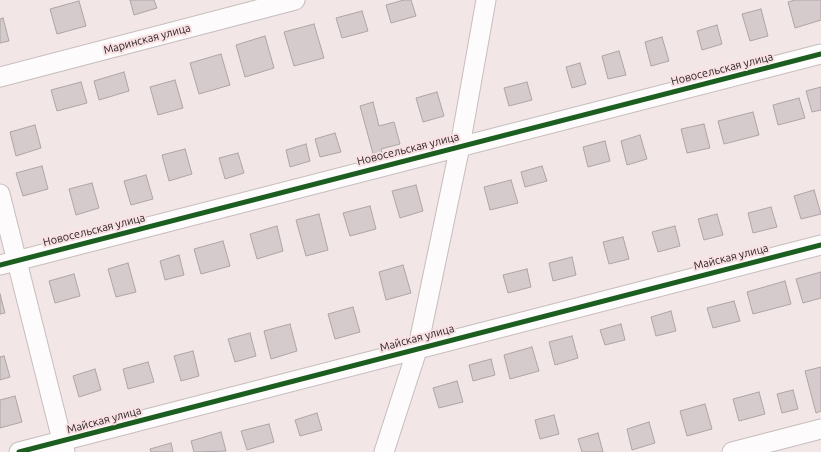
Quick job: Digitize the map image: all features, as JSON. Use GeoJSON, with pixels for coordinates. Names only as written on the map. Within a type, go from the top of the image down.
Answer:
{"type":"FeatureCollection","features":[{"type":"Feature","properties":{"kind":"street","name":"Маринская улица"},"geometry":{"type":"LineString","coordinates":[[0,77],[295,0]]}},
{"type":"Feature","properties":{"kind":"street"},"geometry":{"type":"LineString","coordinates":[[384,452],[418,348],[460,146],[486,0]]}},
{"type":"Feature","properties":{"kind":"street","name":"Новосельская улица"},"geometry":{"type":"LineString","coordinates":[[8,263],[821,54]]}},
{"type":"Feature","properties":{"kind":"street"},"geometry":{"type":"LineString","coordinates":[[0,194],[8,263],[63,447]]}},
{"type":"Feature","properties":{"kind":"street","name":"Майская улица"},"geometry":{"type":"LineString","coordinates":[[19,452],[63,447],[418,348],[821,244]]}},
{"type":"Feature","properties":{"kind":"street"},"geometry":{"type":"LineString","coordinates":[[732,452],[821,429]]}},
{"type":"Feature","properties":{"kind":"building"},"geometry":{"type":"Polygon","coordinates":[[[130,0],[154,0],[157,8],[134,15],[130,0]]]}},
{"type":"Feature","properties":{"kind":"building"},"geometry":{"type":"Polygon","coordinates":[[[404,0],[411,0],[416,16],[391,23],[386,5],[404,0]]]}},
{"type":"Feature","properties":{"kind":"building"},"geometry":{"type":"Polygon","coordinates":[[[795,0],[821,0],[821,20],[795,28],[788,2],[795,0]]]}},
{"type":"Feature","properties":{"kind":"building"},"geometry":{"type":"Polygon","coordinates":[[[79,1],[86,26],[57,34],[50,9],[79,1]]]}},
{"type":"Feature","properties":{"kind":"building"},"geometry":{"type":"Polygon","coordinates":[[[761,9],[768,36],[750,41],[742,14],[761,9]]]}},
{"type":"Feature","properties":{"kind":"building"},"geometry":{"type":"Polygon","coordinates":[[[362,11],[368,31],[342,38],[336,18],[362,11]]]}},
{"type":"Feature","properties":{"kind":"building"},"geometry":{"type":"Polygon","coordinates":[[[3,18],[9,41],[0,43],[0,19],[3,18]]]}},
{"type":"Feature","properties":{"kind":"building"},"geometry":{"type":"Polygon","coordinates":[[[314,24],[324,58],[294,66],[284,32],[314,24]]]}},
{"type":"Feature","properties":{"kind":"building"},"geometry":{"type":"Polygon","coordinates":[[[717,25],[722,44],[702,50],[697,31],[717,25]]]}},
{"type":"Feature","properties":{"kind":"building"},"geometry":{"type":"Polygon","coordinates":[[[265,36],[274,68],[245,77],[236,45],[265,36]]]}},
{"type":"Feature","properties":{"kind":"building"},"geometry":{"type":"Polygon","coordinates":[[[662,37],[669,61],[651,66],[645,42],[662,37]]]}},
{"type":"Feature","properties":{"kind":"building"},"geometry":{"type":"Polygon","coordinates":[[[619,51],[626,75],[608,79],[602,56],[619,51]]]}},
{"type":"Feature","properties":{"kind":"building"},"geometry":{"type":"Polygon","coordinates":[[[221,54],[230,85],[199,94],[190,63],[221,54]]]}},
{"type":"Feature","properties":{"kind":"building"},"geometry":{"type":"Polygon","coordinates":[[[580,63],[586,84],[572,88],[566,67],[580,63]]]}},
{"type":"Feature","properties":{"kind":"building"},"geometry":{"type":"Polygon","coordinates":[[[124,72],[129,91],[99,100],[94,81],[124,72]]]}},
{"type":"Feature","properties":{"kind":"building"},"geometry":{"type":"Polygon","coordinates":[[[175,80],[183,108],[158,115],[150,87],[175,80]]]}},
{"type":"Feature","properties":{"kind":"building"},"geometry":{"type":"Polygon","coordinates":[[[81,82],[87,103],[57,111],[51,90],[81,82]]]}},
{"type":"Feature","properties":{"kind":"building"},"geometry":{"type":"Polygon","coordinates":[[[527,82],[532,100],[509,106],[504,88],[527,82]]]}},
{"type":"Feature","properties":{"kind":"building"},"geometry":{"type":"Polygon","coordinates":[[[821,87],[821,110],[812,112],[806,91],[821,87]]]}},
{"type":"Feature","properties":{"kind":"building"},"geometry":{"type":"Polygon","coordinates":[[[437,92],[444,116],[423,122],[416,98],[437,92]]]}},
{"type":"Feature","properties":{"kind":"building"},"geometry":{"type":"Polygon","coordinates":[[[799,98],[805,118],[778,125],[773,105],[799,98]]]}},
{"type":"Feature","properties":{"kind":"building"},"geometry":{"type":"Polygon","coordinates":[[[373,102],[379,126],[394,122],[400,144],[381,149],[384,158],[375,161],[360,106],[373,102]]]}},
{"type":"Feature","properties":{"kind":"building"},"geometry":{"type":"Polygon","coordinates":[[[753,112],[759,135],[724,144],[718,121],[753,112]]]}},
{"type":"Feature","properties":{"kind":"building"},"geometry":{"type":"Polygon","coordinates":[[[704,124],[710,148],[687,153],[681,129],[704,124]]]}},
{"type":"Feature","properties":{"kind":"building"},"geometry":{"type":"Polygon","coordinates":[[[35,125],[41,148],[16,156],[10,132],[35,125]]]}},
{"type":"Feature","properties":{"kind":"building"},"geometry":{"type":"Polygon","coordinates":[[[335,133],[341,152],[320,157],[315,139],[335,133]]]}},
{"type":"Feature","properties":{"kind":"building"},"geometry":{"type":"Polygon","coordinates":[[[640,135],[647,159],[627,165],[621,141],[640,135]]]}},
{"type":"Feature","properties":{"kind":"building"},"geometry":{"type":"Polygon","coordinates":[[[605,141],[610,161],[588,167],[583,147],[605,141]]]}},
{"type":"Feature","properties":{"kind":"building"},"geometry":{"type":"Polygon","coordinates":[[[306,144],[310,161],[290,167],[286,150],[306,144]]]}},
{"type":"Feature","properties":{"kind":"building"},"geometry":{"type":"Polygon","coordinates":[[[185,149],[192,174],[169,181],[162,155],[185,149]]]}},
{"type":"Feature","properties":{"kind":"building"},"geometry":{"type":"Polygon","coordinates":[[[238,153],[244,173],[225,179],[219,158],[238,153]]]}},
{"type":"Feature","properties":{"kind":"building"},"geometry":{"type":"Polygon","coordinates":[[[42,166],[48,189],[23,196],[16,173],[42,166]]]}},
{"type":"Feature","properties":{"kind":"building"},"geometry":{"type":"Polygon","coordinates":[[[542,166],[547,181],[525,187],[521,172],[542,166]]]}},
{"type":"Feature","properties":{"kind":"building"},"geometry":{"type":"Polygon","coordinates":[[[146,175],[153,199],[131,205],[124,181],[146,175]]]}},
{"type":"Feature","properties":{"kind":"building"},"geometry":{"type":"Polygon","coordinates":[[[511,180],[518,203],[490,210],[484,187],[511,180]]]}},
{"type":"Feature","properties":{"kind":"building"},"geometry":{"type":"Polygon","coordinates":[[[92,183],[99,208],[76,215],[69,189],[92,183]]]}},
{"type":"Feature","properties":{"kind":"building"},"geometry":{"type":"Polygon","coordinates":[[[416,185],[423,211],[400,218],[392,191],[416,185]]]}},
{"type":"Feature","properties":{"kind":"building"},"geometry":{"type":"Polygon","coordinates":[[[814,190],[821,214],[801,219],[794,196],[814,190]]]}},
{"type":"Feature","properties":{"kind":"building"},"geometry":{"type":"Polygon","coordinates":[[[370,206],[376,229],[350,236],[343,213],[370,206]]]}},
{"type":"Feature","properties":{"kind":"building"},"geometry":{"type":"Polygon","coordinates":[[[771,207],[777,227],[753,233],[748,213],[771,207]]]}},
{"type":"Feature","properties":{"kind":"building"},"geometry":{"type":"Polygon","coordinates":[[[319,214],[328,250],[306,256],[296,220],[319,214]]]}},
{"type":"Feature","properties":{"kind":"building"},"geometry":{"type":"Polygon","coordinates":[[[717,214],[723,235],[704,240],[698,219],[717,214]]]}},
{"type":"Feature","properties":{"kind":"building"},"geometry":{"type":"Polygon","coordinates":[[[277,226],[283,251],[257,259],[250,234],[277,226]]]}},
{"type":"Feature","properties":{"kind":"building"},"geometry":{"type":"Polygon","coordinates":[[[675,226],[680,246],[658,252],[652,232],[675,226]]]}},
{"type":"Feature","properties":{"kind":"building"},"geometry":{"type":"Polygon","coordinates":[[[623,237],[629,259],[609,264],[603,242],[623,237]]]}},
{"type":"Feature","properties":{"kind":"building"},"geometry":{"type":"Polygon","coordinates":[[[223,241],[230,266],[201,274],[194,249],[223,241]]]}},
{"type":"Feature","properties":{"kind":"building"},"geometry":{"type":"Polygon","coordinates":[[[179,255],[184,275],[165,280],[160,261],[179,255]]]}},
{"type":"Feature","properties":{"kind":"building"},"geometry":{"type":"Polygon","coordinates":[[[572,257],[576,275],[553,281],[549,263],[572,257]]]}},
{"type":"Feature","properties":{"kind":"building"},"geometry":{"type":"Polygon","coordinates":[[[128,263],[136,292],[116,297],[108,269],[128,263]]]}},
{"type":"Feature","properties":{"kind":"building"},"geometry":{"type":"Polygon","coordinates":[[[403,265],[411,293],[386,300],[379,272],[403,265]]]}},
{"type":"Feature","properties":{"kind":"building"},"geometry":{"type":"Polygon","coordinates":[[[527,269],[531,287],[508,293],[503,275],[527,269]]]}},
{"type":"Feature","properties":{"kind":"building"},"geometry":{"type":"Polygon","coordinates":[[[821,272],[821,298],[803,303],[796,279],[821,272]]]}},
{"type":"Feature","properties":{"kind":"building"},"geometry":{"type":"Polygon","coordinates":[[[74,274],[80,296],[55,303],[49,281],[74,274]]]}},
{"type":"Feature","properties":{"kind":"building"},"geometry":{"type":"Polygon","coordinates":[[[785,281],[791,304],[753,314],[747,292],[785,281]]]}},
{"type":"Feature","properties":{"kind":"building"},"geometry":{"type":"Polygon","coordinates":[[[0,294],[5,313],[0,314],[0,294]]]}},
{"type":"Feature","properties":{"kind":"building"},"geometry":{"type":"Polygon","coordinates":[[[734,301],[740,321],[713,328],[707,308],[734,301]]]}},
{"type":"Feature","properties":{"kind":"building"},"geometry":{"type":"Polygon","coordinates":[[[353,307],[360,332],[335,339],[328,314],[353,307]]]}},
{"type":"Feature","properties":{"kind":"building"},"geometry":{"type":"Polygon","coordinates":[[[671,311],[676,331],[656,336],[651,317],[671,311]]]}},
{"type":"Feature","properties":{"kind":"building"},"geometry":{"type":"Polygon","coordinates":[[[290,324],[297,351],[271,359],[264,331],[290,324]]]}},
{"type":"Feature","properties":{"kind":"building"},"geometry":{"type":"Polygon","coordinates":[[[621,324],[625,340],[605,345],[600,330],[621,324]]]}},
{"type":"Feature","properties":{"kind":"building"},"geometry":{"type":"Polygon","coordinates":[[[250,333],[256,356],[235,362],[228,339],[250,333]]]}},
{"type":"Feature","properties":{"kind":"building"},"geometry":{"type":"Polygon","coordinates":[[[572,336],[578,358],[555,365],[549,342],[572,336]]]}},
{"type":"Feature","properties":{"kind":"building"},"geometry":{"type":"Polygon","coordinates":[[[532,347],[539,371],[510,379],[504,355],[532,347]]]}},
{"type":"Feature","properties":{"kind":"building"},"geometry":{"type":"Polygon","coordinates":[[[193,351],[199,376],[181,381],[174,356],[193,351]]]}},
{"type":"Feature","properties":{"kind":"building"},"geometry":{"type":"Polygon","coordinates":[[[4,356],[10,377],[0,380],[0,357],[4,356]]]}},
{"type":"Feature","properties":{"kind":"building"},"geometry":{"type":"Polygon","coordinates":[[[491,359],[495,375],[473,381],[469,365],[491,359]]]}},
{"type":"Feature","properties":{"kind":"building"},"geometry":{"type":"Polygon","coordinates":[[[148,362],[154,382],[128,389],[123,369],[148,362]]]}},
{"type":"Feature","properties":{"kind":"building"},"geometry":{"type":"Polygon","coordinates":[[[821,367],[821,411],[816,413],[805,371],[821,367]]]}},
{"type":"Feature","properties":{"kind":"building"},"geometry":{"type":"Polygon","coordinates":[[[95,369],[101,390],[79,397],[73,376],[95,369]]]}},
{"type":"Feature","properties":{"kind":"building"},"geometry":{"type":"Polygon","coordinates":[[[457,381],[463,402],[439,408],[433,388],[457,381]]]}},
{"type":"Feature","properties":{"kind":"building"},"geometry":{"type":"Polygon","coordinates":[[[793,390],[798,409],[782,413],[777,394],[793,390]]]}},
{"type":"Feature","properties":{"kind":"building"},"geometry":{"type":"Polygon","coordinates":[[[759,392],[765,414],[739,421],[733,399],[759,392]]]}},
{"type":"Feature","properties":{"kind":"building"},"geometry":{"type":"Polygon","coordinates":[[[15,396],[22,422],[0,428],[0,400],[15,396]]]}},
{"type":"Feature","properties":{"kind":"building"},"geometry":{"type":"Polygon","coordinates":[[[705,404],[712,429],[687,436],[680,411],[705,404]]]}},
{"type":"Feature","properties":{"kind":"building"},"geometry":{"type":"Polygon","coordinates":[[[317,413],[322,430],[300,436],[295,420],[317,413]]]}},
{"type":"Feature","properties":{"kind":"building"},"geometry":{"type":"Polygon","coordinates":[[[554,415],[559,434],[540,439],[535,420],[554,415]]]}},
{"type":"Feature","properties":{"kind":"building"},"geometry":{"type":"Polygon","coordinates":[[[649,422],[655,443],[632,450],[627,429],[649,422]]]}},
{"type":"Feature","properties":{"kind":"building"},"geometry":{"type":"Polygon","coordinates":[[[269,424],[274,442],[247,450],[241,431],[269,424]]]}},
{"type":"Feature","properties":{"kind":"building"},"geometry":{"type":"Polygon","coordinates":[[[221,432],[226,451],[194,452],[191,441],[221,432]]]}},
{"type":"Feature","properties":{"kind":"building"},"geometry":{"type":"Polygon","coordinates":[[[598,433],[603,452],[582,452],[578,439],[598,433]]]}},
{"type":"Feature","properties":{"kind":"building"},"geometry":{"type":"Polygon","coordinates":[[[171,443],[173,452],[151,452],[150,449],[171,443]]]}},
{"type":"Feature","properties":{"kind":"cycle path"},"geometry":{"type":"LineString","coordinates":[[0,265],[821,54]]}},
{"type":"Feature","properties":{"kind":"cycle path"},"geometry":{"type":"LineString","coordinates":[[19,452],[821,245]]}}]}
